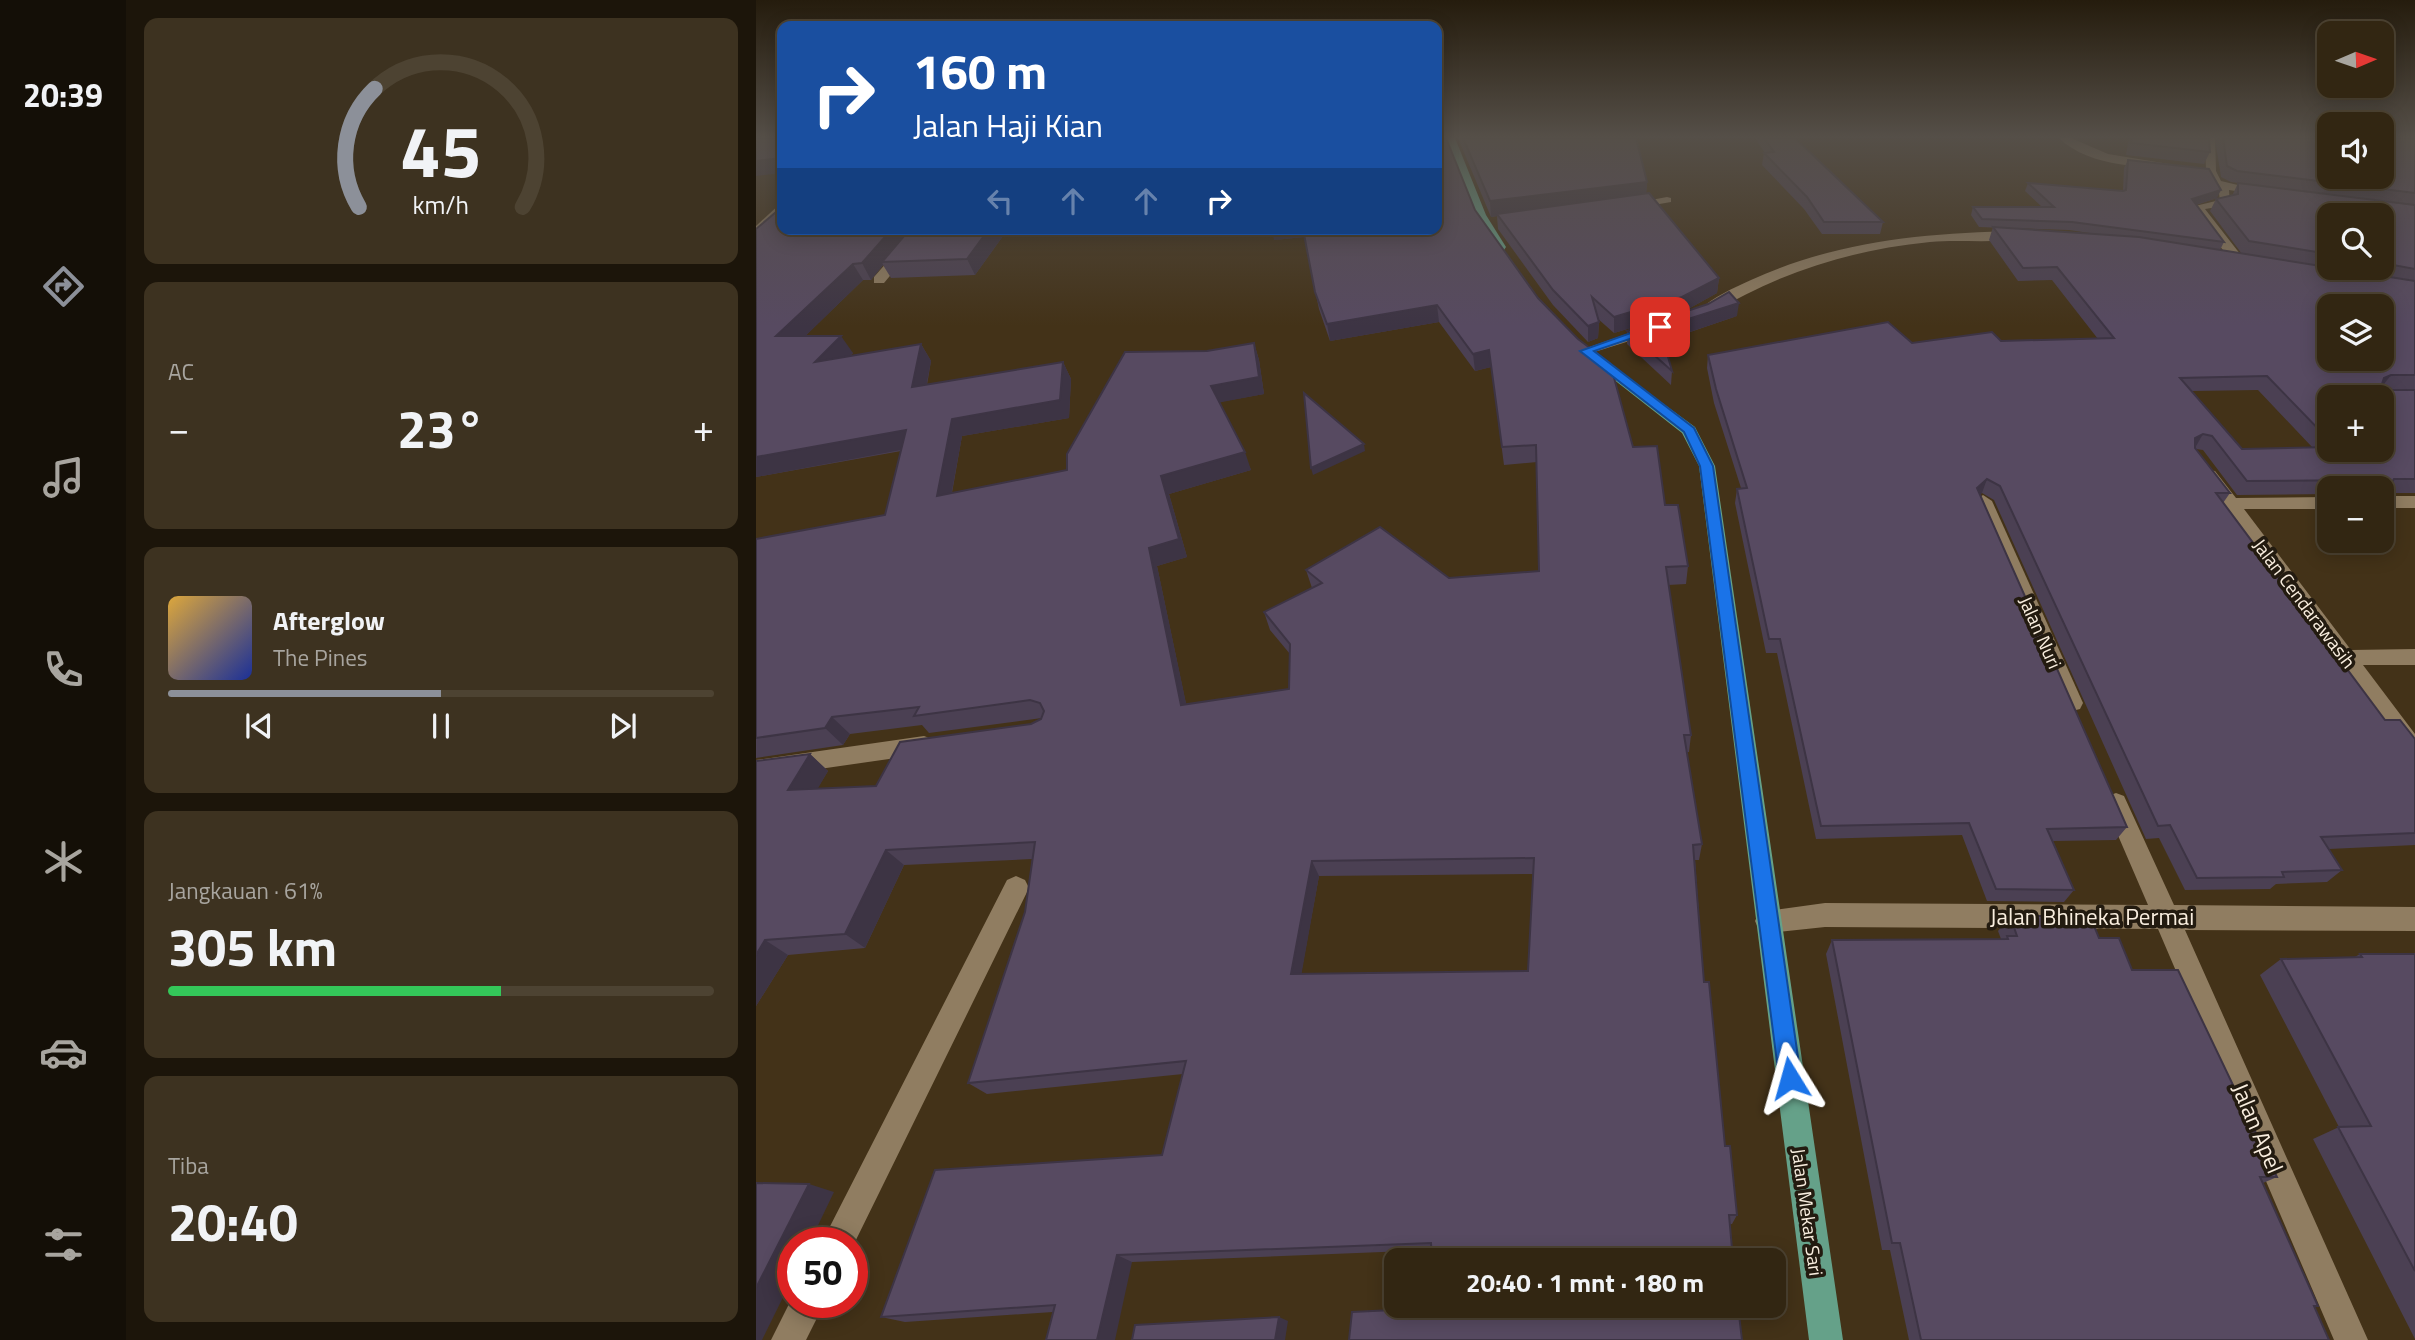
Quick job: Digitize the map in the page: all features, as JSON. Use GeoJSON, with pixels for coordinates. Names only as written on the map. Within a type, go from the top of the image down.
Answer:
{"type":"FeatureCollection","features":[{"type":"Feature","properties":{"kind":"main road"},"geometry":{"type":"LineString","coordinates":[[1480,201],[1512,265]]}},
{"type":"Feature","properties":{"kind":"main road","name":"Jalan Mekar Sari"},"geometry":{"type":"LineString","coordinates":[[1570,334],[1585,351],[1689,430],[1707,466],[1826,1340]]}},
{"type":"Feature","properties":{"kind":"street"},"geometry":{"type":"LineString","coordinates":[[1617,206],[1663,201]]}},
{"type":"Feature","properties":{"kind":"street"},"geometry":{"type":"LineString","coordinates":[[2212,257],[2246,263],[2197,207],[2226,203],[2225,201]]}},
{"type":"Feature","properties":{"kind":"street"},"geometry":{"type":"LineString","coordinates":[[756,233],[777,211]]}},
{"type":"Feature","properties":{"kind":"street"},"geometry":{"type":"LineString","coordinates":[[879,279],[918,235]]}},
{"type":"Feature","properties":{"kind":"street"},"geometry":{"type":"LineString","coordinates":[[1695,315],[1744,286],[1852,247],[1945,237],[2029,235]]}},
{"type":"Feature","properties":{"kind":"street"},"geometry":{"type":"LineString","coordinates":[[1585,351],[1672,323]]}},
{"type":"Feature","properties":{"kind":"street","name":"Jalan Cendarawasih"},"geometry":{"type":"LineString","coordinates":[[2195,456],[2415,751]]}},
{"type":"Feature","properties":{"kind":"street","name":"Jalan Nuri"},"geometry":{"type":"LineString","coordinates":[[1983,501],[2083,728]]}},
{"type":"Feature","properties":{"kind":"street"},"geometry":{"type":"LineString","coordinates":[[2394,502],[2415,502]]}},
{"type":"Feature","properties":{"kind":"street"},"geometry":{"type":"LineString","coordinates":[[2231,504],[2317,503]]}},
{"type":"Feature","properties":{"kind":"street"},"geometry":{"type":"LineString","coordinates":[[2346,657],[2415,657]]}},
{"type":"Feature","properties":{"kind":"street"},"geometry":{"type":"LineString","coordinates":[[756,769],[948,742]]}},
{"type":"Feature","properties":{"kind":"street"},"geometry":{"type":"LineString","coordinates":[[2105,778],[2166,917]]}},
{"type":"Feature","properties":{"kind":"street"},"geometry":{"type":"LineString","coordinates":[[846,1227],[1016,888]]}},
{"type":"Feature","properties":{"kind":"street","name":"Jalan Bhineka Permai"},"geometry":{"type":"LineString","coordinates":[[1769,921],[1825,915],[2415,919]]}},
{"type":"Feature","properties":{"kind":"street","name":"Jalan Apel"},"geometry":{"type":"LineString","coordinates":[[2166,917],[2350,1340]]}},
{"type":"Feature","properties":{"kind":"street"},"geometry":{"type":"LineString","coordinates":[[788,1340],[800,1318]]}},
{"type":"Feature","properties":{"kind":"building"},"geometry":{"type":"Polygon","coordinates":[[[1442,201],[1471,201],[1475,210],[1538,298],[1578,339],[1610,363],[1633,447],[1657,446],[1665,505],[1678,505],[1688,566],[1666,567],[1691,735],[1684,735],[1702,844],[1693,845],[1704,982],[1709,982],[1725,1146],[1730,1146],[1737,1215],[1729,1215],[1732,1248],[1431,1248],[1431,1243],[1117,1255],[1097,1340],[1046,1340],[1055,1305],[881,1317],[935,1170],[1162,1155],[1186,1061],[968,1083],[1025,912],[1035,842],[886,850],[845,934],[765,940],[756,955],[756,761],[810,754],[788,790],[876,786],[900,742],[1031,724],[1041,719],[1044,711],[1040,703],[1030,700],[914,716],[919,707],[832,717],[825,728],[756,738],[756,539],[885,515],[906,430],[756,457],[756,229],[777,211],[777,235],[887,235],[862,263],[853,264],[776,336],[841,336],[815,362],[921,344],[912,387],[1063,362],[1060,400],[952,419],[937,496],[1067,470],[1067,454],[1125,352],[1207,351],[1254,343],[1259,377],[1211,386],[1245,452],[1161,476],[1179,539],[1149,548],[1181,705],[1289,689],[1290,644],[1264,612],[1322,583],[1306,570],[1380,527],[1449,578],[1539,571],[1536,445],[1502,447],[1489,350],[1473,354],[1437,305],[1327,324],[1315,292],[1304,235],[1442,235],[1442,201]],[[1534,858],[1312,861],[1291,974],[1528,971],[1534,858]]]}},
{"type":"Feature","properties":{"kind":"building"},"geometry":{"type":"Polygon","coordinates":[[[1594,201],[1655,201],[1719,278],[1682,297],[1614,317],[1592,297],[1599,322],[1588,326],[1553,290],[1497,214],[1594,201]]]}},
{"type":"Feature","properties":{"kind":"building"},"geometry":{"type":"Polygon","coordinates":[[[1809,201],[1861,201],[1883,222],[1824,222],[1809,201]]]}},
{"type":"Feature","properties":{"kind":"building"},"geometry":{"type":"Polygon","coordinates":[[[2047,201],[2193,201],[2224,242],[2072,222],[1982,219],[1973,207],[2054,207],[2047,201]]]}},
{"type":"Feature","properties":{"kind":"building"},"geometry":{"type":"Polygon","coordinates":[[[2217,201],[2379,201],[2415,205],[2415,269],[2394,265],[2394,203],[2317,203],[2317,252],[2249,241],[2217,201]]]}},
{"type":"Feature","properties":{"kind":"building"},"geometry":{"type":"Polygon","coordinates":[[[1993,227],[2139,237],[2317,265],[2317,280],[2394,280],[2394,278],[2415,281],[2415,375],[2391,375],[2384,378],[2384,385],[2317,385],[2317,428],[2267,376],[2180,378],[2242,449],[2317,447],[2317,462],[2394,462],[2394,390],[2415,390],[2415,479],[2394,479],[2394,476],[2317,476],[2317,480],[2247,481],[2212,436],[2203,434],[2195,438],[2195,448],[2230,493],[2216,493],[2385,720],[2400,720],[2415,739],[2415,833],[2321,837],[2342,870],[2282,872],[2284,877],[2197,878],[2170,825],[2158,826],[2000,486],[1987,479],[1977,488],[2127,827],[2047,829],[2074,890],[1996,889],[1969,823],[1821,826],[1780,639],[1769,639],[1737,489],[1747,488],[1708,355],[1888,322],[1912,343],[1992,332],[2001,341],[2114,338],[2057,267],[2023,268],[1993,227]]]}},
{"type":"Feature","properties":{"kind":"building"},"geometry":{"type":"Polygon","coordinates":[[[905,235],[985,235],[967,259],[882,262],[905,235]]]}},
{"type":"Feature","properties":{"kind":"building"},"geometry":{"type":"Polygon","coordinates":[[[1729,292],[1739,303],[1660,328],[1672,371],[1627,331],[1708,304],[1729,292]]]}},
{"type":"Feature","properties":{"kind":"building"},"geometry":{"type":"Polygon","coordinates":[[[1304,393],[1364,444],[1311,468],[1304,393]]]}},
{"type":"Feature","properties":{"kind":"building"},"geometry":{"type":"Polygon","coordinates":[[[2010,916],[2090,916],[2099,938],[2119,938],[2132,970],[2178,970],[2277,1177],[2260,1177],[2318,1306],[2314,1306],[2329,1340],[1921,1340],[1900,1243],[1892,1243],[1832,940],[2008,939],[2007,936],[2017,936],[2010,916]]]}},
{"type":"Feature","properties":{"kind":"building"},"geometry":{"type":"Polygon","coordinates":[[[2360,954],[2415,954],[2415,1271],[2338,1127],[2371,1126],[2281,959],[2362,957],[2360,954]]]}},
{"type":"Feature","properties":{"kind":"building"},"geometry":{"type":"Polygon","coordinates":[[[756,1183],[809,1184],[787,1227],[777,1227],[777,1247],[756,1288],[756,1183]]]}},
{"type":"Feature","properties":{"kind":"building"},"geometry":{"type":"Polygon","coordinates":[[[1384,1310],[1384,1318],[1739,1318],[1742,1340],[1349,1340],[1352,1312],[1384,1310]]]}},
{"type":"Feature","properties":{"kind":"building"},"geometry":{"type":"Polygon","coordinates":[[[1279,1317],[1275,1340],[1132,1340],[1135,1325],[1279,1317]]]}},
{"type":"Feature","properties":{"kind":"route"},"geometry":{"type":"LineString","coordinates":[[1660,327],[1585,351],[1689,430],[1707,466],[1790,1078]]}}]}
